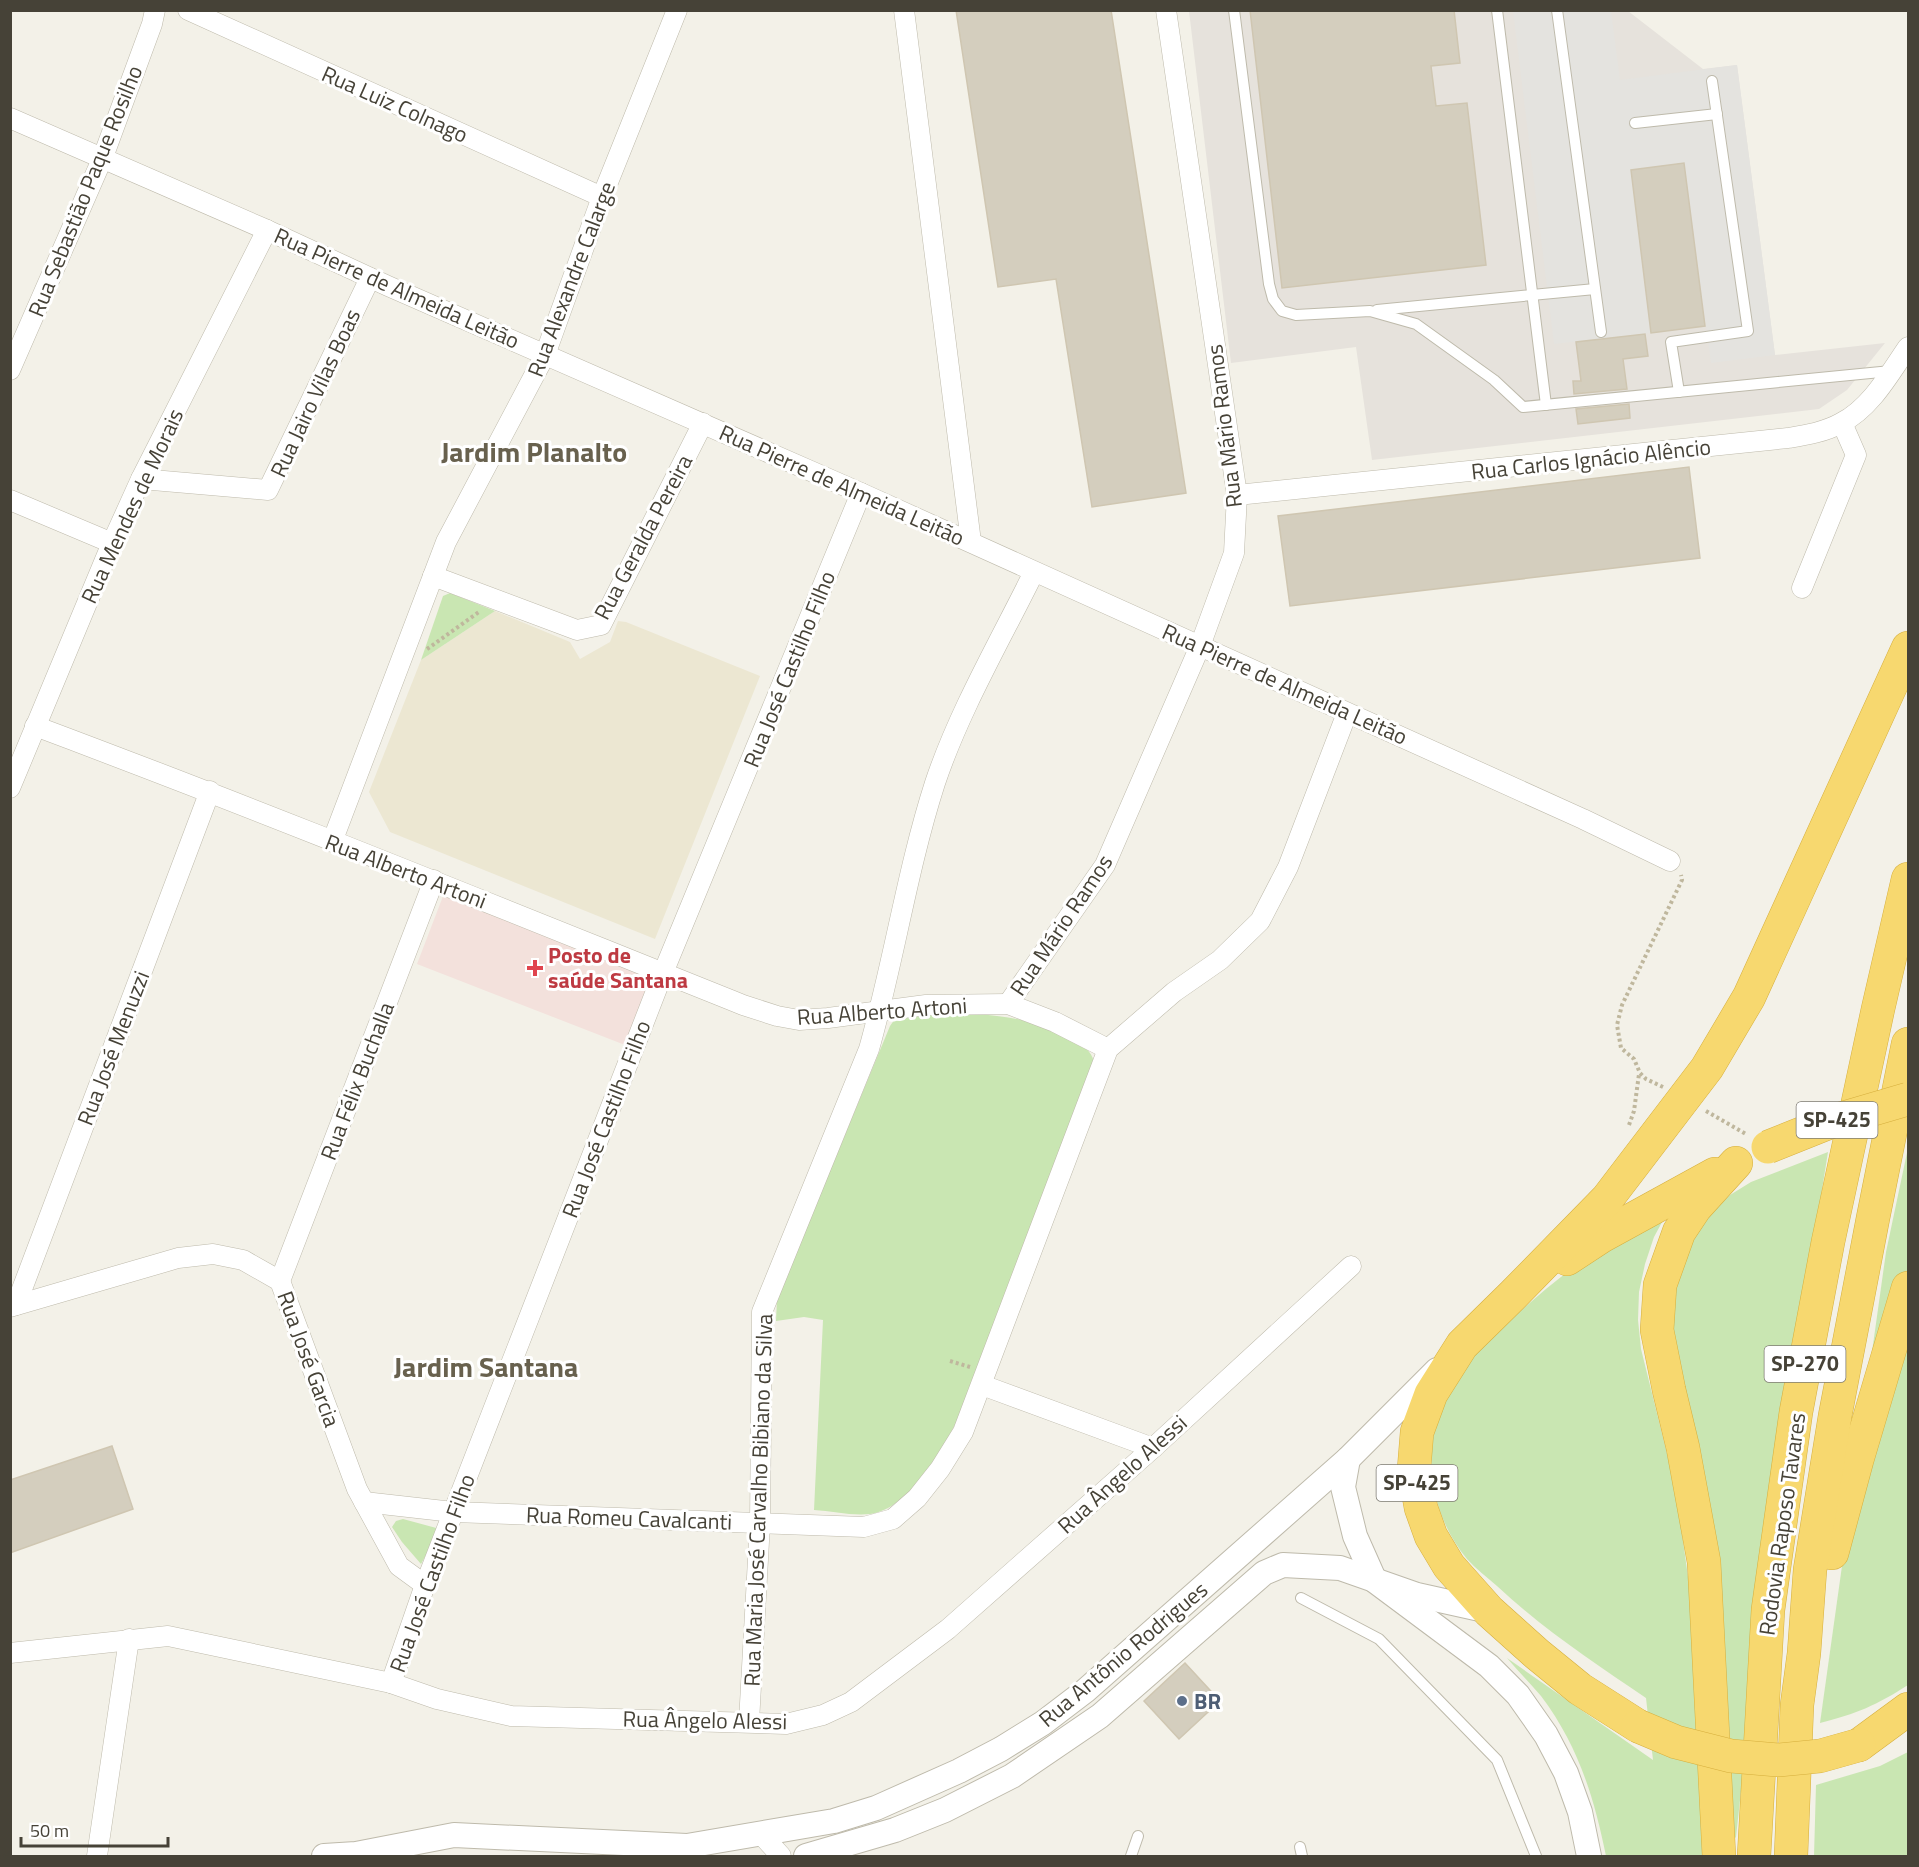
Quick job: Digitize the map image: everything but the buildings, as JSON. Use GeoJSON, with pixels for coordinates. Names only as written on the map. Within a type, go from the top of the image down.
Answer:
{"type":"FeatureCollection","features":[{"type":"Feature","properties":{"kind":"highway"},"geometry":{"type":"LineString","coordinates":[[1513,1295],[1607,1199],[1707,1068],[1749,997],[1908,648]]}},
{"type":"Feature","properties":{"kind":"highway","name":"Rodovia Raposo Tavares"},"geometry":{"type":"LineString","coordinates":[[1754,1857],[1768,1611],[1796,1412],[1828,1242],[1908,879]]}},
{"type":"Feature","properties":{"kind":"highway","name":"Rodovia Raposo Tavares"},"geometry":{"type":"LineString","coordinates":[[1791,1857],[1797,1705],[1804,1653],[1810,1570],[1835,1416],[1908,1044]]}},
{"type":"Feature","properties":{"kind":"highway","name":"SP-425"},"geometry":{"type":"LineString","coordinates":[[1908,1099],[1833,1121],[1736,1162],[1602,1236],[1513,1295],[1462,1345],[1431,1394],[1417,1432],[1414,1469],[1421,1508],[1431,1536],[1449,1566],[1489,1611],[1537,1654],[1580,1689],[1638,1726],[1676,1742],[1698,1748],[1731,1756],[1778,1760],[1820,1756],[1858,1745],[1908,1723]]}},
{"type":"Feature","properties":{"kind":"highway"},"geometry":{"type":"LineString","coordinates":[[1719,1857],[1704,1562],[1683,1448],[1657,1330],[1660,1285],[1679,1232],[1695,1208],[1736,1162]]}},
{"type":"Feature","properties":{"kind":"highway"},"geometry":{"type":"LineString","coordinates":[[1804,1653],[1857,1460],[1908,1288]]}},
{"type":"Feature","properties":{"kind":"highway"},"geometry":{"type":"LineString","coordinates":[[1858,1745],[1908,1709]]}},
{"type":"Feature","properties":{"kind":"street","name":"Rua Sebastião Paque Rosilho"},"geometry":{"type":"LineString","coordinates":[[10,370],[103,157],[152,24],[155,10]]}},
{"type":"Feature","properties":{"kind":"street","name":"Rua Luiz Colnago"},"geometry":{"type":"LineString","coordinates":[[188,10],[602,197]]}},
{"type":"Feature","properties":{"kind":"street","name":"Rua Alexandre Calarge"},"geometry":{"type":"LineString","coordinates":[[332,842],[446,542],[545,355],[602,197],[677,10]]}},
{"type":"Feature","properties":{"kind":"street"},"geometry":{"type":"LineString","coordinates":[[904,10],[971,542]]}},
{"type":"Feature","properties":{"kind":"street","name":"Rua Mário Ramos"},"geometry":{"type":"LineString","coordinates":[[1008,1004],[1105,865],[1200,646],[1234,554],[1237,495],[1166,10]]}},
{"type":"Feature","properties":{"kind":"street","name":"Rua Pierre de Almeida Leitão"},"geometry":{"type":"LineString","coordinates":[[10,118],[103,157],[370,278],[971,542],[1583,819],[1670,861]]}},
{"type":"Feature","properties":{"kind":"street","name":"Rua Mendes de Morais"},"geometry":{"type":"LineString","coordinates":[[10,788],[141,479],[267,230]]}},
{"type":"Feature","properties":{"kind":"street","name":"Rua Jairo Vilas Boas"},"geometry":{"type":"LineString","coordinates":[[141,479],[268,490],[370,278]]}},
{"type":"Feature","properties":{"kind":"street","name":"Rua Carlos Ignácio Alêncio"},"geometry":{"type":"LineString","coordinates":[[1237,495],[1788,438],[1819,432],[1842,423],[1863,409],[1908,347]]}},
{"type":"Feature","properties":{"kind":"street","name":"Rua Geralda Pereira"},"geometry":{"type":"LineString","coordinates":[[433,576],[577,630],[601,625],[703,423]]}},
{"type":"Feature","properties":{"kind":"street"},"geometry":{"type":"LineString","coordinates":[[1802,588],[1856,455],[1842,423]]}},
{"type":"Feature","properties":{"kind":"street","name":"Rua José Castilho Filho"},"geometry":{"type":"LineString","coordinates":[[391,1683],[425,1585],[663,973],[861,493]]}},
{"type":"Feature","properties":{"kind":"street"},"geometry":{"type":"LineString","coordinates":[[10,500],[112,543]]}},
{"type":"Feature","properties":{"kind":"street","name":"Rua Maria José Carvalho Bibiano da Silva"},"geometry":{"type":"LineString","coordinates":[[749,1722],[760,1523],[762,1312],[869,1049],[915,854],[936,782],[959,723],[1034,572]]}},
{"type":"Feature","properties":{"kind":"street"},"geometry":{"type":"LineString","coordinates":[[1153,1448],[982,1385],[1108,1049],[1174,992],[1220,960],[1260,921],[1288,867],[1347,712]]}},
{"type":"Feature","properties":{"kind":"street","name":"Rua Alberto Artoni"},"geometry":{"type":"LineString","coordinates":[[35,726],[210,791],[332,842],[434,880],[743,1005],[777,1016],[799,1020],[926,1005],[1008,1004],[1054,1022],[1108,1049]]}},
{"type":"Feature","properties":{"kind":"street","name":"Rua José Menuzzi"},"geometry":{"type":"LineString","coordinates":[[13,1306],[210,791]]}},
{"type":"Feature","properties":{"kind":"street","name":"Rua Félix Buchalla"},"geometry":{"type":"LineString","coordinates":[[280,1281],[434,880]]}},
{"type":"Feature","properties":{"kind":"street","name":"Rua José Garcia"},"geometry":{"type":"LineString","coordinates":[[13,1306],[178,1258],[213,1254],[243,1260],[280,1281],[357,1489],[399,1566],[425,1585]]}},
{"type":"Feature","properties":{"kind":"street","name":"Rua Ângelo Alessi"},"geometry":{"type":"LineString","coordinates":[[10,1653],[168,1636],[391,1683],[437,1699],[511,1716],[786,1724],[823,1715],[851,1701],[948,1629],[1153,1448],[1351,1266]]}},
{"type":"Feature","properties":{"kind":"street","name":"Rua Antônio Rodrigues"},"geometry":{"type":"LineString","coordinates":[[324,1857],[356,1854],[454,1835],[552,1848],[687,1851],[761,1834],[834,1821],[876,1808],[960,1771],[1042,1723],[1085,1691],[1348,1459],[1462,1345]]}},
{"type":"Feature","properties":{"kind":"street","name":"Rua Romeu Cavalcanti"},"geometry":{"type":"LineString","coordinates":[[364,1502],[453,1512],[864,1527],[893,1519],[917,1498],[940,1469],[963,1432],[982,1385]]}},
{"type":"Feature","properties":{"kind":"street"},"geometry":{"type":"LineString","coordinates":[[1348,1459],[1342,1487],[1355,1536],[1375,1581],[1489,1666],[1518,1695],[1546,1735],[1566,1773],[1580,1812],[1589,1857]]}},
{"type":"Feature","properties":{"kind":"street","name":"Rua Antônio Rodrigues"},"geometry":{"type":"LineString","coordinates":[[807,1857],[895,1830],[945,1810],[1012,1776],[1100,1716],[1264,1573],[1283,1565],[1340,1569],[1417,1594],[1489,1611]]}},
{"type":"Feature","properties":{"kind":"street"},"geometry":{"type":"LineString","coordinates":[[97,1857],[129,1639]]}},
{"type":"Feature","properties":{"kind":"street"},"geometry":{"type":"LineString","coordinates":[[761,1834],[781,1857]]}},
{"type":"Feature","properties":{"kind":"street","name":"Rua Antônio Rodrigues"},"geometry":{"type":"LineString","coordinates":[[356,1854],[398,1857]]}},
{"type":"Feature","properties":{"kind":"lane"},"geometry":{"type":"LineString","coordinates":[[1234,10],[1269,284],[1273,299],[1282,311],[1296,315],[1370,311],[1595,289]]}},
{"type":"Feature","properties":{"kind":"lane"},"geometry":{"type":"LineString","coordinates":[[1497,10],[1546,405]]}},
{"type":"Feature","properties":{"kind":"lane"},"geometry":{"type":"LineString","coordinates":[[1557,10],[1601,332]]}},
{"type":"Feature","properties":{"kind":"lane"},"geometry":{"type":"LineString","coordinates":[[1679,392],[1671,342],[1748,331],[1712,81]]}},
{"type":"Feature","properties":{"kind":"lane"},"geometry":{"type":"LineString","coordinates":[[1635,123],[1717,114]]}},
{"type":"Feature","properties":{"kind":"lane"},"geometry":{"type":"LineString","coordinates":[[1370,311],[1416,324],[1485,374],[1523,408],[1891,371]]}},
{"type":"Feature","properties":{"kind":"lane"},"geometry":{"type":"LineString","coordinates":[[1301,1598],[1379,1639],[1497,1760],[1536,1857]]}},
{"type":"Feature","properties":{"kind":"lane"},"geometry":{"type":"LineString","coordinates":[[1131,1857],[1138,1836]]}},
{"type":"Feature","properties":{"kind":"path"},"geometry":{"type":"LineString","coordinates":[[397,670],[497,600]]}},
{"type":"Feature","properties":{"kind":"path"},"geometry":{"type":"LineString","coordinates":[[1670,861],[1679,867],[1682,880],[1622,1005],[1617,1025],[1621,1048],[1634,1059],[1640,1073],[1646,1079],[1685,1098],[1768,1147]]}},
{"type":"Feature","properties":{"kind":"shaded area"},"geometry":{"type":"Polygon","coordinates":[[[1189,11],[1628,11],[1703,69],[1737,65],[1775,355],[1885,343],[1847,390],[1819,409],[1372,460],[1356,347],[1231,363],[1189,11]]]}},
{"type":"Feature","properties":{"kind":"shaded area"},"geometry":{"type":"Polygon","coordinates":[[[1513,11],[1611,11],[1620,80],[1737,65],[1775,355],[1711,363],[1684,163],[1631,170],[1651,333],[1554,344],[1513,11]]]}},
{"type":"Feature","properties":{"kind":"shaded area"},"geometry":{"type":"Polygon","coordinates":[[[495,611],[570,642],[580,659],[610,642],[618,621],[626,622],[760,676],[655,939],[390,832],[369,792],[421,660],[495,611]]]}},
{"type":"Feature","properties":{"kind":"shaded area","name":"Posto de saúde Santana"},"geometry":{"type":"Polygon","coordinates":[[[445,891],[653,973],[625,1045],[417,964],[445,891]]]}},
{"type":"Feature","properties":{"kind":"green space"},"geometry":{"type":"Polygon","coordinates":[[[450,593],[495,611],[421,660],[443,596],[450,593]]]}},
{"type":"Feature","properties":{"kind":"green space"},"geometry":{"type":"Polygon","coordinates":[[[909,1012],[994,1015],[1035,1023],[1080,1044],[1089,1051],[1094,1062],[957,1421],[933,1463],[910,1491],[898,1502],[884,1510],[870,1514],[849,1514],[814,1510],[823,1320],[804,1317],[776,1321],[777,1299],[890,1026],[897,1016],[909,1012]]]}},
{"type":"Feature","properties":{"kind":"green space"},"geometry":{"type":"Polygon","coordinates":[[[1908,1148],[1908,1685],[1866,1708],[1820,1723],[1886,1252],[1908,1148]]]}},
{"type":"Feature","properties":{"kind":"green space"},"geometry":{"type":"Polygon","coordinates":[[[1828,1152],[1773,1498],[1736,1837],[1732,1841],[1669,1316],[1683,1253],[1712,1212],[1730,1195],[1751,1182],[1828,1152]]]}},
{"type":"Feature","properties":{"kind":"green space"},"geometry":{"type":"Polygon","coordinates":[[[1668,1211],[1654,1237],[1645,1264],[1639,1292],[1638,1320],[1641,1349],[1676,1490],[1692,1606],[1705,1856],[1606,1856],[1590,1792],[1565,1733],[1541,1696],[1507,1658],[1653,1760],[1646,1698],[1551,1631],[1514,1602],[1467,1559],[1453,1539],[1442,1517],[1435,1494],[1432,1446],[1436,1422],[1444,1399],[1455,1377],[1465,1364],[1523,1309],[1575,1266],[1668,1211]]]}},
{"type":"Feature","properties":{"kind":"green space"},"geometry":{"type":"Polygon","coordinates":[[[403,1519],[440,1529],[421,1564],[392,1527],[396,1521],[403,1519]]]}},
{"type":"Feature","properties":{"kind":"green space"},"geometry":{"type":"Polygon","coordinates":[[[1908,1752],[1908,1856],[1814,1856],[1816,1785],[1880,1766],[1908,1752]]]}},
{"type":"Feature","properties":{"kind":"place","name":"Posto de saúde Santana"},"geometry":{"type":"Point","coordinates":[535,968]}},
{"type":"Feature","properties":{"kind":"place","name":"BR"},"geometry":{"type":"Point","coordinates":[1182,1701]}},
{"type":"Feature","properties":{"kind":"district","name":"Jardim Planalto"},"geometry":{"type":"Point","coordinates":[534,452]}},
{"type":"Feature","properties":{"kind":"district","name":"Jardim Santana"},"geometry":{"type":"Point","coordinates":[486,1367]}}]}
